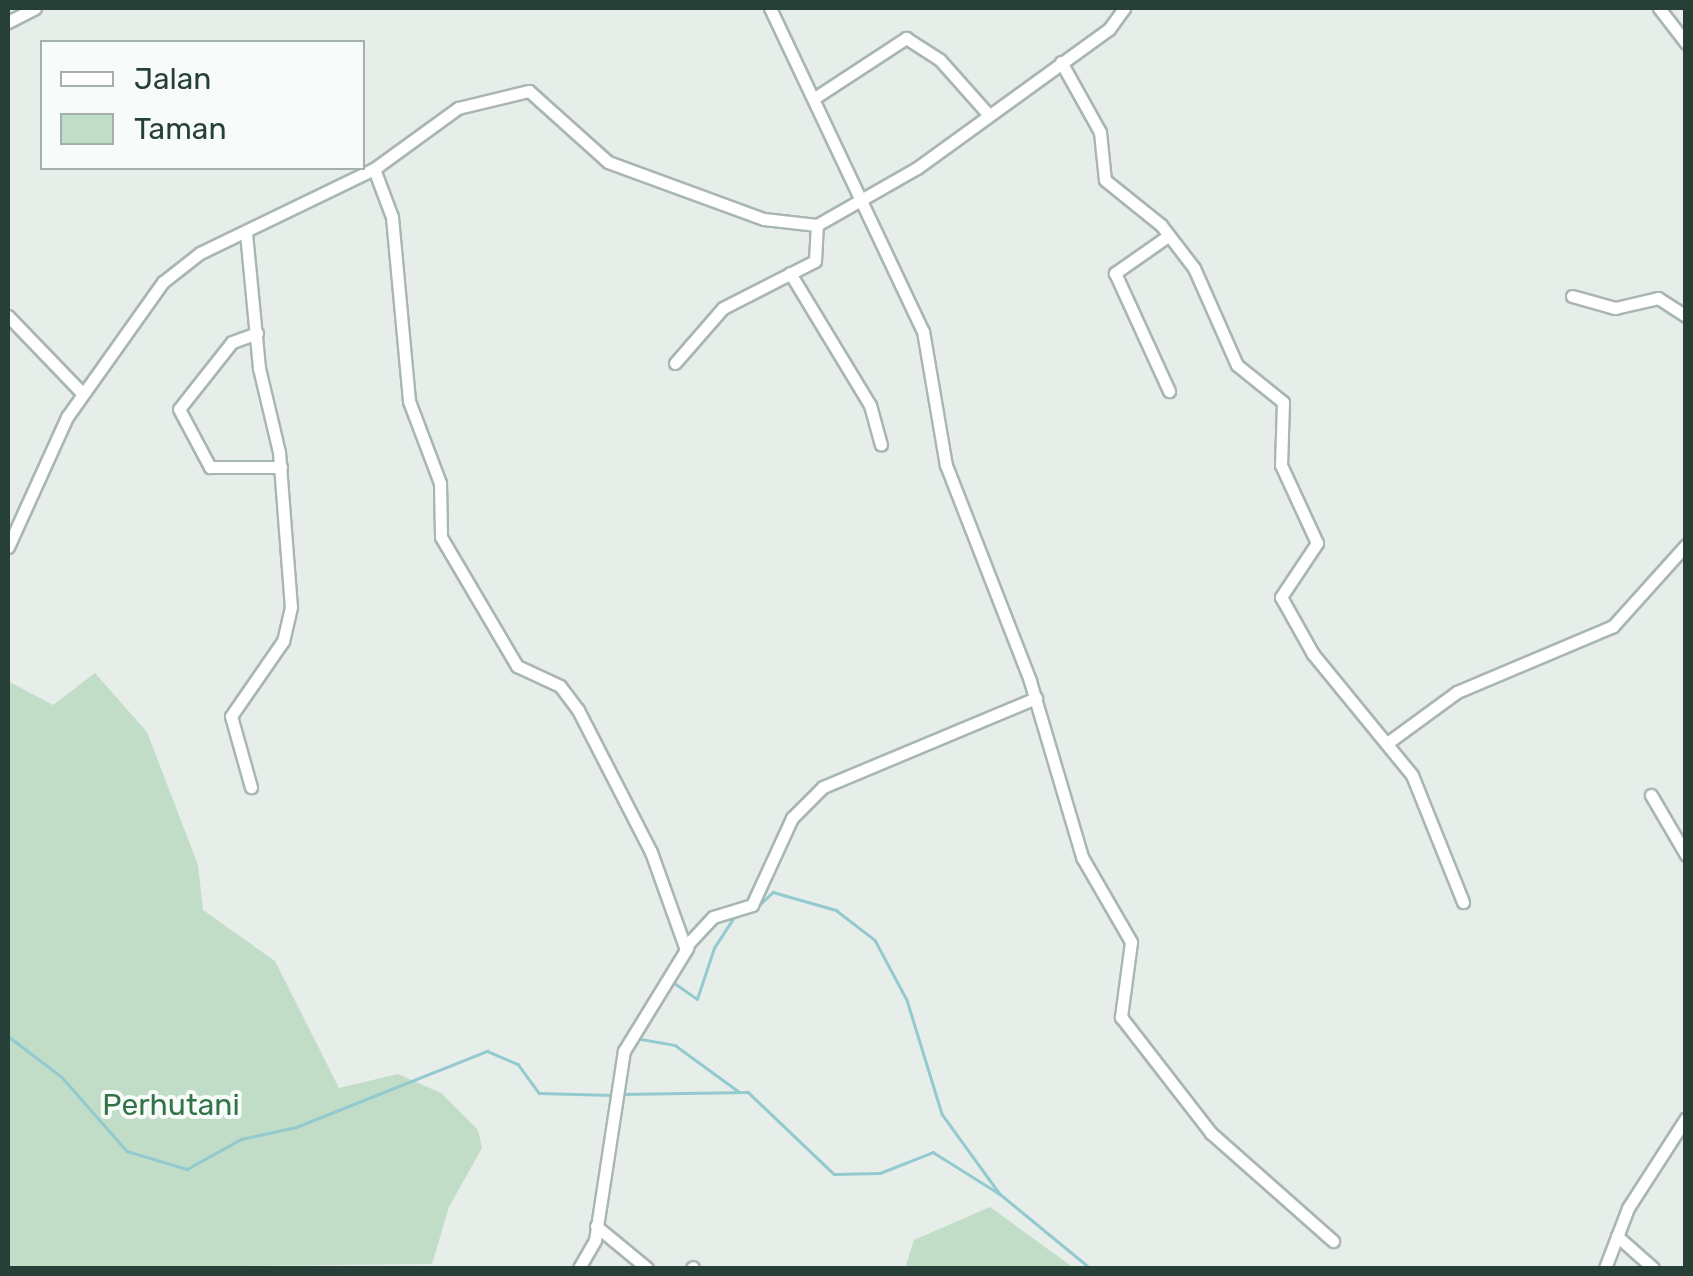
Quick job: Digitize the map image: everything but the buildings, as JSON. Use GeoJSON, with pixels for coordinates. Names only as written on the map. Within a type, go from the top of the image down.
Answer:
{"type":"FeatureCollection","features":[{"type":"Feature","properties":{"kind":"street"},"geometry":{"type":"LineString","coordinates":[[8,22],[35,8]]}},
{"type":"Feature","properties":{"kind":"street"},"geometry":{"type":"LineString","coordinates":[[770,8],[867,198],[923,331],[946,465],[1036,698],[1082,856],[1128,934],[1124,1023],[1211,1133],[1334,1241]]}},
{"type":"Feature","properties":{"kind":"street"},"geometry":{"type":"LineString","coordinates":[[8,546],[74,405],[163,282],[246,232],[374,169],[458,108],[529,91],[608,162],[764,219],[817,225],[867,198],[988,114],[1061,62],[1124,8]]}},
{"type":"Feature","properties":{"kind":"street"},"geometry":{"type":"LineString","coordinates":[[1659,8],[1686,43]]}},
{"type":"Feature","properties":{"kind":"street"},"geometry":{"type":"LineString","coordinates":[[816,97],[906,38],[940,60],[988,114]]}},
{"type":"Feature","properties":{"kind":"street"},"geometry":{"type":"LineString","coordinates":[[1061,62],[1100,132],[1105,180],[1168,236],[1194,268],[1231,356],[1286,412],[1280,465],[1317,543],[1281,588],[1284,606],[1313,654],[1390,740],[1464,902]]}},
{"type":"Feature","properties":{"kind":"street"},"geometry":{"type":"LineString","coordinates":[[374,169],[392,217],[409,401],[440,484],[441,537],[517,666],[560,686],[578,710],[651,852],[686,948]]}},
{"type":"Feature","properties":{"kind":"street"},"geometry":{"type":"LineString","coordinates":[[675,363],[723,308],[817,257],[817,225]]}},
{"type":"Feature","properties":{"kind":"street"},"geometry":{"type":"LineString","coordinates":[[246,232],[257,333],[280,467],[290,618],[231,721],[252,788]]}},
{"type":"Feature","properties":{"kind":"street"},"geometry":{"type":"LineString","coordinates":[[1168,236],[1115,273],[1169,391]]}},
{"type":"Feature","properties":{"kind":"street"},"geometry":{"type":"LineString","coordinates":[[790,273],[870,405],[881,445]]}},
{"type":"Feature","properties":{"kind":"street"},"geometry":{"type":"LineString","coordinates":[[1572,296],[1615,308],[1658,298],[1686,316]]}},
{"type":"Feature","properties":{"kind":"street"},"geometry":{"type":"LineString","coordinates":[[8,316],[82,393]]}},
{"type":"Feature","properties":{"kind":"street"},"geometry":{"type":"LineString","coordinates":[[257,333],[232,342],[179,409],[210,467],[280,467]]}},
{"type":"Feature","properties":{"kind":"street"},"geometry":{"type":"LineString","coordinates":[[1390,740],[1457,692],[1613,626],[1660,564],[1686,545]]}},
{"type":"Feature","properties":{"kind":"street"},"geometry":{"type":"LineString","coordinates":[[580,1268],[596,1226],[614,1094],[635,1028],[686,948],[714,917],[748,910],[768,886],[792,818],[824,787],[1036,698]]}},
{"type":"Feature","properties":{"kind":"street"},"geometry":{"type":"LineString","coordinates":[[1651,795],[1686,855]]}},
{"type":"Feature","properties":{"kind":"street"},"geometry":{"type":"LineString","coordinates":[[1605,1268],[1618,1236],[1686,1118]]}},
{"type":"Feature","properties":{"kind":"street"},"geometry":{"type":"LineString","coordinates":[[596,1226],[648,1268]]}},
{"type":"Feature","properties":{"kind":"street"},"geometry":{"type":"LineString","coordinates":[[1618,1236],[1653,1268]]}},
{"type":"Feature","properties":{"kind":"green space","name":"Perhutani"},"geometry":{"type":"Polygon","coordinates":[[[95,673],[147,732],[198,865],[203,910],[275,961],[339,1088],[398,1074],[441,1093],[478,1130],[482,1148],[449,1207],[432,1264],[8,1268],[8,681],[53,705],[95,673]]]}},
{"type":"Feature","properties":{"kind":"green space"},"geometry":{"type":"Polygon","coordinates":[[[990,1207],[1074,1268],[905,1268],[914,1240],[990,1207]]]}},
{"type":"Feature","properties":{"kind":"waterway"},"geometry":{"type":"LineString","coordinates":[[759,905],[773,892],[836,910],[875,940],[907,1000],[942,1114],[1000,1194],[1090,1268]]}},
{"type":"Feature","properties":{"kind":"waterway"},"geometry":{"type":"LineString","coordinates":[[673,982],[697,999],[714,948],[734,917],[753,910]]}},
{"type":"Feature","properties":{"kind":"waterway"},"geometry":{"type":"LineString","coordinates":[[632,1028],[662,977]]}},
{"type":"Feature","properties":{"kind":"waterway"},"geometry":{"type":"LineString","coordinates":[[8,1036],[62,1077],[127,1151],[187,1169],[241,1139],[296,1127],[487,1051],[518,1064],[539,1093],[613,1095]]}},
{"type":"Feature","properties":{"kind":"waterway"},"geometry":{"type":"LineString","coordinates":[[635,1038],[675,1045],[738,1091]]}},
{"type":"Feature","properties":{"kind":"waterway"},"geometry":{"type":"LineString","coordinates":[[621,1094],[748,1092],[834,1174],[880,1173],[933,1152],[1000,1194]]}}]}
